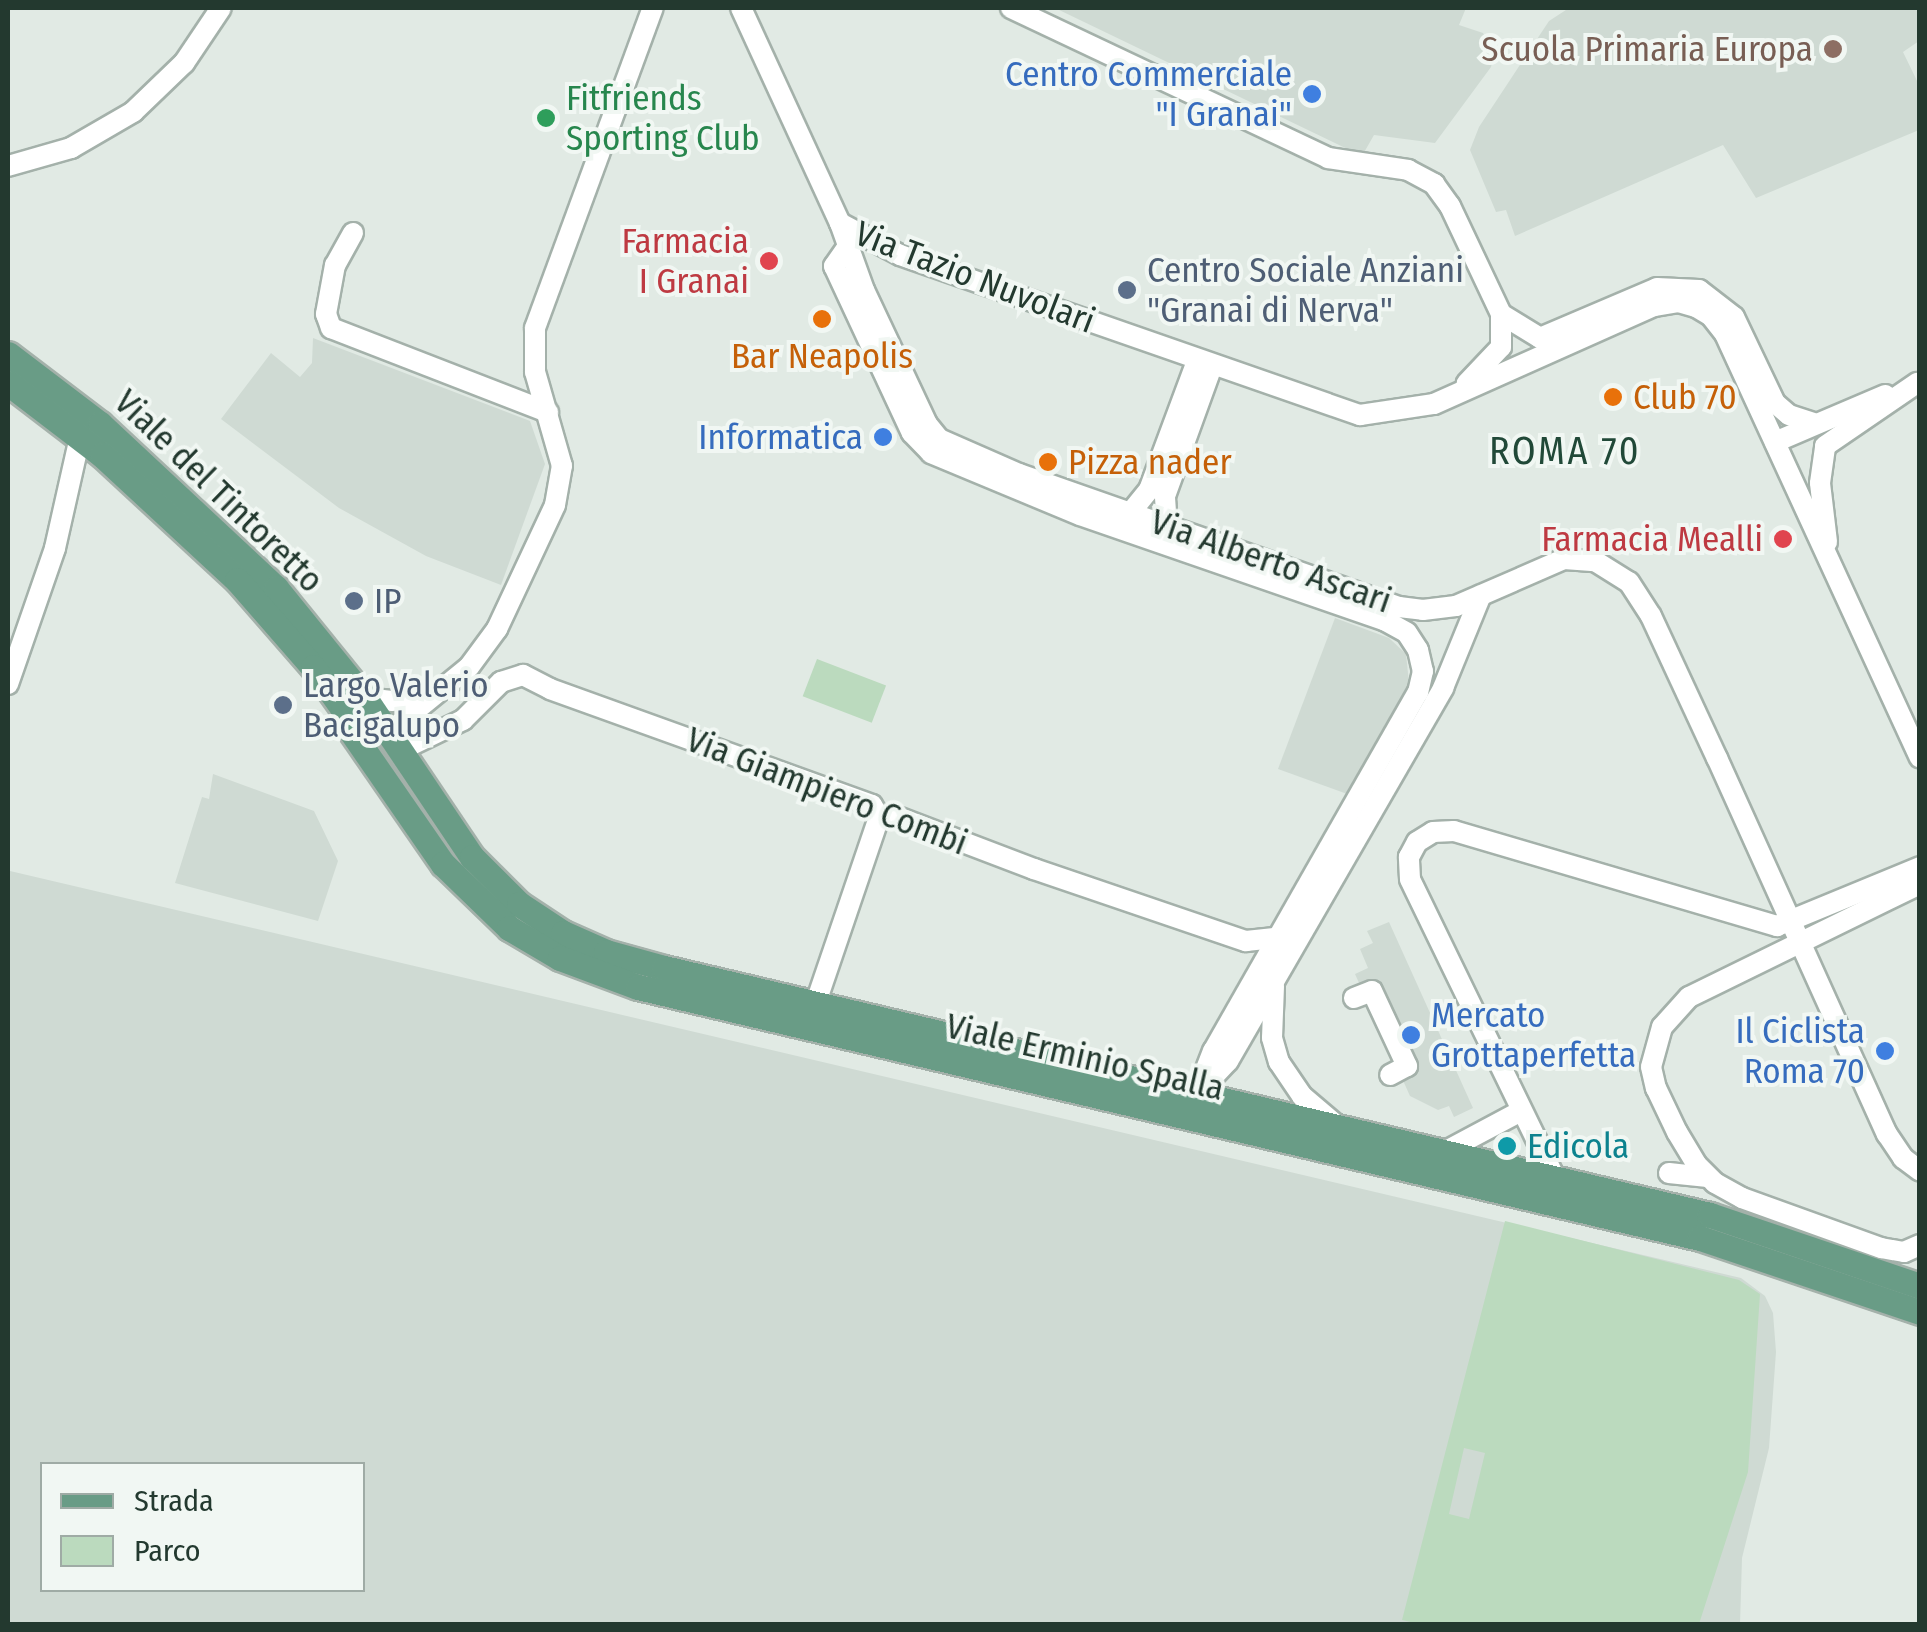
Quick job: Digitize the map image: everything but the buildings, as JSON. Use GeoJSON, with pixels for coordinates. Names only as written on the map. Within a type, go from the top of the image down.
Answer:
{"type":"FeatureCollection","features":[{"type":"Feature","properties":{"kind":"main road","name":"Viale del Tintoretto"},"geometry":{"type":"LineString","coordinates":[[8,354],[100,424],[264,576],[354,704]]}},
{"type":"Feature","properties":{"kind":"main road","name":"Viale del Tintoretto"},"geometry":{"type":"LineString","coordinates":[[8,383],[80,437],[238,580],[354,704]]}},
{"type":"Feature","properties":{"kind":"main road","name":"Viale Erminio Spalla"},"geometry":{"type":"LineString","coordinates":[[815,1017],[612,954],[550,926],[504,892],[478,866],[393,742],[354,704],[348,727],[443,864],[519,934],[572,964],[628,984],[815,1017],[1192,1106],[1700,1238],[1920,1312]]}},
{"type":"Feature","properties":{"kind":"main road","name":"Viale Erminio Spalla"},"geometry":{"type":"LineString","coordinates":[[1192,1106],[1340,1127],[1728,1220],[1920,1286]]}},
{"type":"Feature","properties":{"kind":"street"},"geometry":{"type":"LineString","coordinates":[[8,166],[64,151],[133,112],[184,63],[222,8]]}},
{"type":"Feature","properties":{"kind":"street"},"geometry":{"type":"LineString","coordinates":[[393,742],[486,647],[555,505],[562,466],[536,372],[534,328],[652,8]]}},
{"type":"Feature","properties":{"kind":"street","name":"Via Tazio Nuvolari"},"geometry":{"type":"LineString","coordinates":[[741,8],[840,224],[864,290]]}},
{"type":"Feature","properties":{"kind":"street"},"geometry":{"type":"LineString","coordinates":[[1011,8],[1328,158],[1347,164],[1402,168],[1423,177],[1450,206],[1501,314]]}},
{"type":"Feature","properties":{"kind":"street","name":"Via Tazio Nuvolari"},"geometry":{"type":"LineString","coordinates":[[840,224],[880,247],[1204,364],[1360,415],[1417,409],[1454,395],[1657,288],[1699,290],[1734,318],[1775,403]]}},
{"type":"Feature","properties":{"kind":"street"},"geometry":{"type":"LineString","coordinates":[[353,233],[334,265],[326,314],[331,328],[548,412]]}},
{"type":"Feature","properties":{"kind":"street"},"geometry":{"type":"LineString","coordinates":[[864,290],[867,260],[880,247]]}},
{"type":"Feature","properties":{"kind":"street","name":"Via Alberto Ascari"},"geometry":{"type":"LineString","coordinates":[[846,249],[834,266],[903,394],[939,439],[1019,474],[1043,490],[1275,573],[1418,610],[1456,606],[1545,564],[1573,558],[1607,566],[1629,582],[1647,608],[1692,704],[1787,931],[1886,1134],[1902,1158],[1920,1171]]}},
{"type":"Feature","properties":{"kind":"street","name":"Via Alberto Ascari"},"geometry":{"type":"LineString","coordinates":[[864,290],[903,394]]}},
{"type":"Feature","properties":{"kind":"street","name":"Via Tazio Nuvolari"},"geometry":{"type":"LineString","coordinates":[[1501,314],[1535,337],[1566,337],[1654,306],[1684,302],[1715,320],[1830,558],[1920,758]]}},
{"type":"Feature","properties":{"kind":"street","name":"Via Tazio Nuvolari"},"geometry":{"type":"LineString","coordinates":[[1454,395],[1498,354],[1504,334],[1501,314]]}},
{"type":"Feature","properties":{"kind":"street"},"geometry":{"type":"LineString","coordinates":[[1130,512],[1149,490],[1204,364]]}},
{"type":"Feature","properties":{"kind":"street"},"geometry":{"type":"LineString","coordinates":[[1167,526],[1165,496],[1204,364]]}},
{"type":"Feature","properties":{"kind":"street"},"geometry":{"type":"LineString","coordinates":[[1746,380],[1796,419],[1813,423]]}},
{"type":"Feature","properties":{"kind":"street"},"geometry":{"type":"LineString","coordinates":[[1774,442],[1918,382]]}},
{"type":"Feature","properties":{"kind":"street","name":"Via Tazio Nuvolari"},"geometry":{"type":"LineString","coordinates":[[1830,558],[1820,483],[1825,446],[1918,382]]}},
{"type":"Feature","properties":{"kind":"street"},"geometry":{"type":"LineString","coordinates":[[8,684],[55,548],[80,437]]}},
{"type":"Feature","properties":{"kind":"street","name":"Via Alberto Ascari"},"geometry":{"type":"LineString","coordinates":[[1043,490],[1130,512],[1167,526],[1401,628],[1418,650],[1421,683],[1406,734]]}},
{"type":"Feature","properties":{"kind":"street"},"geometry":{"type":"LineString","coordinates":[[1192,1106],[1228,1061],[1406,734],[1449,677],[1481,596]]}},
{"type":"Feature","properties":{"kind":"street","name":"Via Giampiero Combi"},"geometry":{"type":"LineString","coordinates":[[393,742],[463,720],[501,682],[524,675],[550,689],[872,806],[879,818],[892,815],[1089,888],[1246,940],[1277,938]]}},
{"type":"Feature","properties":{"kind":"street"},"geometry":{"type":"LineString","coordinates":[[354,704],[404,700],[439,692]]}},
{"type":"Feature","properties":{"kind":"street"},"geometry":{"type":"LineString","coordinates":[[1192,1106],[1213,1051],[1277,938],[1368,801]]}},
{"type":"Feature","properties":{"kind":"street"},"geometry":{"type":"LineString","coordinates":[[815,1017],[879,818]]}},
{"type":"Feature","properties":{"kind":"street"},"geometry":{"type":"LineString","coordinates":[[1555,1178],[1410,878],[1412,851],[1429,834],[1454,831],[1787,931],[1920,884]]}},
{"type":"Feature","properties":{"kind":"street"},"geometry":{"type":"LineString","coordinates":[[1920,866],[1787,931],[1678,1006],[1659,1034],[1652,1073],[1669,1118],[1708,1177],[1742,1198],[1881,1248],[1904,1252],[1920,1246]]}},
{"type":"Feature","properties":{"kind":"street"},"geometry":{"type":"LineString","coordinates":[[1274,982],[1272,1027],[1279,1062],[1302,1096],[1340,1127]]}},
{"type":"Feature","properties":{"kind":"street"},"geometry":{"type":"LineString","coordinates":[[1364,989],[1403,1072]]}},
{"type":"Feature","properties":{"kind":"street"},"geometry":{"type":"LineString","coordinates":[[1444,1152],[1521,1111]]}},
{"type":"Feature","properties":{"kind":"street"},"geometry":{"type":"LineString","coordinates":[[1670,1173],[1708,1177]]}},
{"type":"Feature","properties":{"kind":"shaded area","name":"Centro Commerciale \"I Granai\""},"geometry":{"type":"Polygon","coordinates":[[[1055,8],[1466,8],[1459,25],[1483,33],[1494,53],[1491,67],[1435,143],[1374,135],[1362,156],[1055,8]]]}},
{"type":"Feature","properties":{"kind":"shaded area"},"geometry":{"type":"Polygon","coordinates":[[[1569,8],[1919,8],[1919,41],[1903,52],[1919,85],[1919,130],[1756,198],[1723,145],[1515,236],[1506,210],[1496,212],[1470,150],[1479,127],[1549,21],[1569,8]]]}},
{"type":"Feature","properties":{"kind":"shaded area"},"geometry":{"type":"Polygon","coordinates":[[[313,338],[530,421],[545,464],[501,585],[426,556],[339,508],[221,419],[271,353],[300,377],[312,363],[313,338]]]}},
{"type":"Feature","properties":{"kind":"shaded area"},"geometry":{"type":"Polygon","coordinates":[[[1335,618],[1389,638],[1406,654],[1409,683],[1350,795],[1278,769],[1335,618]]]}},
{"type":"Feature","properties":{"kind":"shaded area"},"geometry":{"type":"Polygon","coordinates":[[[213,774],[314,811],[338,861],[318,921],[175,883],[202,797],[209,799],[213,774]]]}},
{"type":"Feature","properties":{"kind":"shaded area"},"geometry":{"type":"Polygon","coordinates":[[[10,871],[1741,1278],[1765,1296],[1773,1313],[1776,1352],[1769,1448],[1742,1558],[1740,1624],[8,1624],[10,871]]]}},
{"type":"Feature","properties":{"kind":"shaded area","name":"Mercato Grottaperfetta"},"geometry":{"type":"Polygon","coordinates":[[[1389,922],[1473,1108],[1454,1117],[1449,1106],[1438,1110],[1410,1096],[1355,974],[1368,968],[1360,949],[1373,943],[1367,931],[1389,922]]]}},
{"type":"Feature","properties":{"kind":"green space"},"geometry":{"type":"Polygon","coordinates":[[[817,659],[886,686],[872,723],[803,696],[817,659]]]}},
{"type":"Feature","properties":{"kind":"green space"},"geometry":{"type":"Polygon","coordinates":[[[1505,1221],[1739,1280],[1760,1294],[1748,1472],[1699,1624],[1419,1624],[1402,1620],[1505,1221]],[[1464,1448],[1449,1514],[1469,1519],[1485,1453],[1464,1448]]]}},
{"type":"Feature","properties":{"kind":"place","name":"Scuola Primaria Europa"},"geometry":{"type":"Point","coordinates":[1833,49]}},
{"type":"Feature","properties":{"kind":"place","name":"Centro Commerciale \"I Granai\""},"geometry":{"type":"Point","coordinates":[1312,94]}},
{"type":"Feature","properties":{"kind":"place","name":"Fitfriends Sporting Club"},"geometry":{"type":"Point","coordinates":[546,118]}},
{"type":"Feature","properties":{"kind":"place","name":"Farmacia I Granai"},"geometry":{"type":"Point","coordinates":[769,261]}},
{"type":"Feature","properties":{"kind":"place","name":"Centro Sociale Anziani \"Granai di Nerva\""},"geometry":{"type":"Point","coordinates":[1127,290]}},
{"type":"Feature","properties":{"kind":"place","name":"Bar Neapolis"},"geometry":{"type":"Point","coordinates":[822,319]}},
{"type":"Feature","properties":{"kind":"place","name":"Club 70"},"geometry":{"type":"Point","coordinates":[1613,397]}},
{"type":"Feature","properties":{"kind":"place","name":"Informatica"},"geometry":{"type":"Point","coordinates":[883,437]}},
{"type":"Feature","properties":{"kind":"place","name":"Pizza nader"},"geometry":{"type":"Point","coordinates":[1048,462]}},
{"type":"Feature","properties":{"kind":"place","name":"Farmacia Mealli"},"geometry":{"type":"Point","coordinates":[1783,539]}},
{"type":"Feature","properties":{"kind":"place","name":"IP"},"geometry":{"type":"Point","coordinates":[354,601]}},
{"type":"Feature","properties":{"kind":"place","name":"Largo Valerio Bacigalupo"},"geometry":{"type":"Point","coordinates":[283,705]}},
{"type":"Feature","properties":{"kind":"place","name":"Mercato Grottaperfetta"},"geometry":{"type":"Point","coordinates":[1411,1035]}},
{"type":"Feature","properties":{"kind":"place","name":"Il Ciclista Roma 70"},"geometry":{"type":"Point","coordinates":[1885,1051]}},
{"type":"Feature","properties":{"kind":"place","name":"Edicola"},"geometry":{"type":"Point","coordinates":[1507,1146]}},
{"type":"Feature","properties":{"kind":"district","name":"ROMA 70"},"geometry":{"type":"Point","coordinates":[1565,452]}}]}
